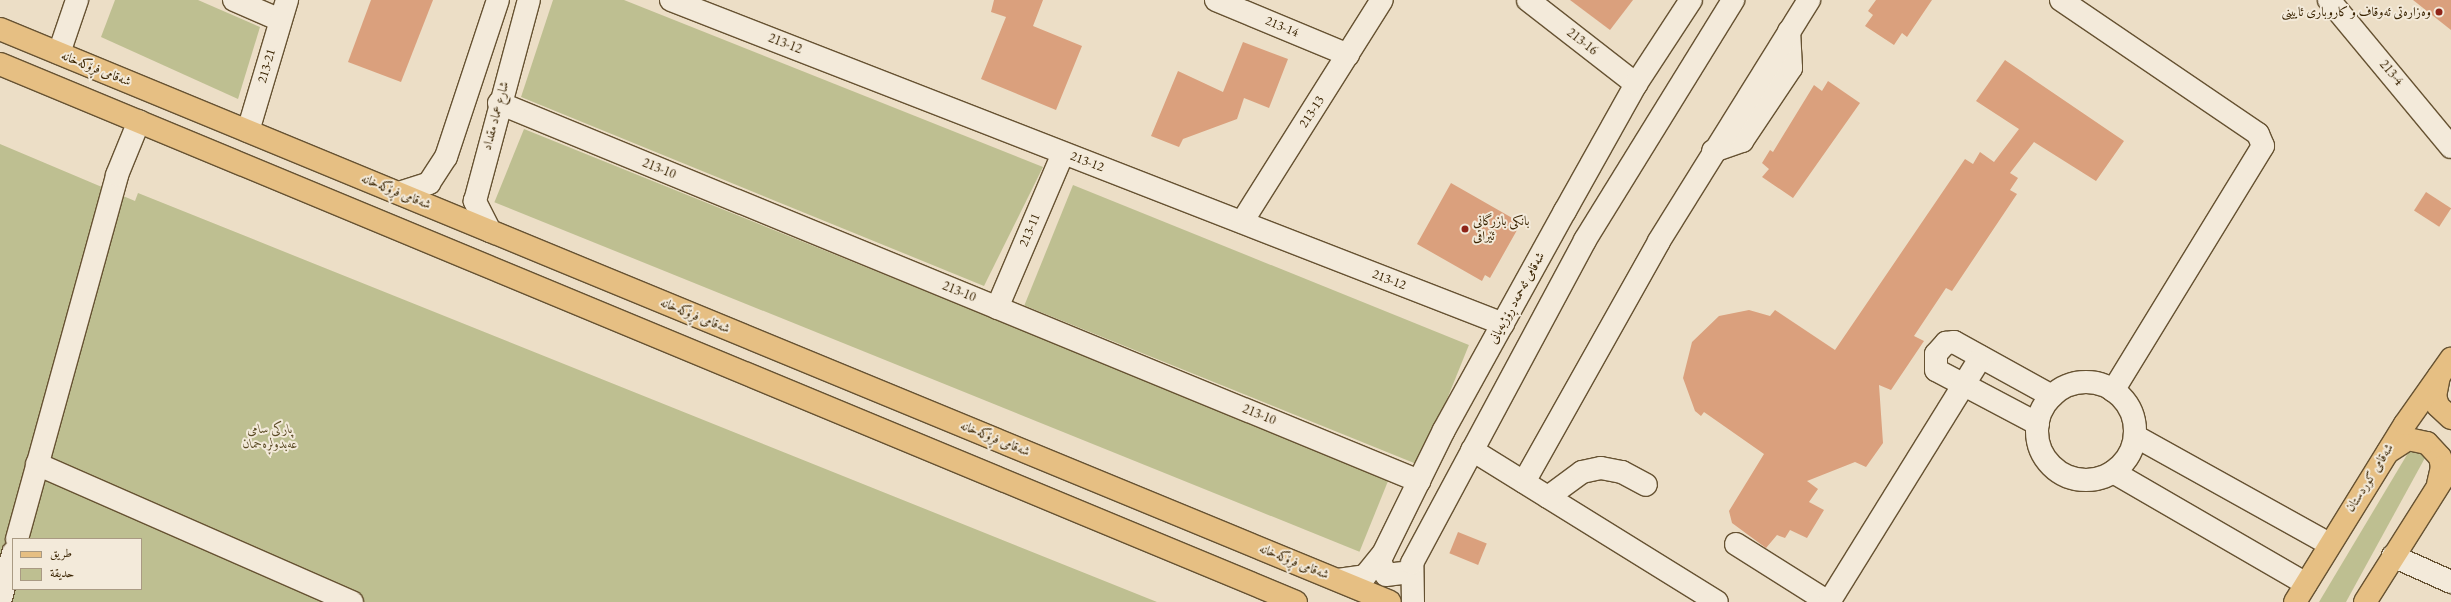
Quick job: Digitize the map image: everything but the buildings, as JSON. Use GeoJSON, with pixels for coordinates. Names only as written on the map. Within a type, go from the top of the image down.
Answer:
{"type":"FeatureCollection","features":[{"type":"Feature","properties":{"kind":"main road","name":"شەقامی فڕۆکەخانە"},"geometry":{"type":"LineString","coordinates":[[0,29],[1390,602]]}},
{"type":"Feature","properties":{"kind":"main road"},"geometry":{"type":"LineString","coordinates":[[0,64],[1296,602]]}},
{"type":"Feature","properties":{"kind":"main road"},"geometry":{"type":"LineString","coordinates":[[2445,367],[2435,396],[2438,406],[2451,418]]}},
{"type":"Feature","properties":{"kind":"main road","name":"شەقامی کوردستان"},"geometry":{"type":"LineString","coordinates":[[2300,593],[2385,455],[2445,367]]}},
{"type":"Feature","properties":{"kind":"main road"},"geometry":{"type":"LineString","coordinates":[[2385,455],[2399,442],[2418,440],[2427,443],[2440,457],[2442,467],[2438,485]]}},
{"type":"Feature","properties":{"kind":"main road"},"geometry":{"type":"LineString","coordinates":[[2365,602],[2451,466]]}},
{"type":"Feature","properties":{"kind":"street"},"geometry":{"type":"LineString","coordinates":[[59,54],[78,0]]}},
{"type":"Feature","properties":{"kind":"street"},"geometry":{"type":"LineString","coordinates":[[234,0],[284,10]]}},
{"type":"Feature","properties":{"kind":"street"},"geometry":{"type":"LineString","coordinates":[[399,194],[429,183],[446,157],[498,0]]}},
{"type":"Feature","properties":{"kind":"street","name":"شارع عماد مقداد"},"geometry":{"type":"LineString","coordinates":[[490,231],[475,201],[499,103],[529,0]]}},
{"type":"Feature","properties":{"kind":"street","name":"213-12"},"geometry":{"type":"LineString","coordinates":[[671,0],[718,9],[1063,153],[1503,324]]}},
{"type":"Feature","properties":{"kind":"street","name":"213-14"},"geometry":{"type":"LineString","coordinates":[[1216,0],[1348,55]]}},
{"type":"Feature","properties":{"kind":"street","name":"213-13"},"geometry":{"type":"LineString","coordinates":[[1242,222],[1382,0]]}},
{"type":"Feature","properties":{"kind":"street","name":"213-16"},"geometry":{"type":"LineString","coordinates":[[1528,0],[1636,84]]}},
{"type":"Feature","properties":{"kind":"street","name":"شەقامی ئەحمەد ڕۆژبەیانی"},"geometry":{"type":"LineString","coordinates":[[1338,580],[1365,576],[1379,559],[1503,324],[1636,84],[1691,0]]}},
{"type":"Feature","properties":{"kind":"street"},"geometry":{"type":"LineString","coordinates":[[1413,602],[1410,572],[1472,450],[1604,208],[1733,0]]}},
{"type":"Feature","properties":{"kind":"street"},"geometry":{"type":"LineString","coordinates":[[1524,482],[1576,383],[1713,151],[1809,0]]}},
{"type":"Feature","properties":{"kind":"street"},"geometry":{"type":"LineString","coordinates":[[2061,0],[2258,134],[2263,146],[2113,391]]}},
{"type":"Feature","properties":{"kind":"street","name":"213-4"},"geometry":{"type":"LineString","coordinates":[[2339,4],[2451,148]]}},
{"type":"Feature","properties":{"kind":"street","name":"213-21"},"geometry":{"type":"LineString","coordinates":[[248,132],[284,10]]}},
{"type":"Feature","properties":{"kind":"street","name":"213-10"},"geometry":{"type":"LineString","coordinates":[[499,103],[1419,481]]}},
{"type":"Feature","properties":{"kind":"street"},"geometry":{"type":"LineString","coordinates":[[17,538],[117,176],[139,121]]}},
{"type":"Feature","properties":{"kind":"street","name":"213-11"},"geometry":{"type":"LineString","coordinates":[[997,308],[1063,153]]}},
{"type":"Feature","properties":{"kind":"street"},"geometry":{"type":"LineString","coordinates":[[1576,193],[1604,208]]}},
{"type":"Feature","properties":{"kind":"street"},"geometry":{"type":"LineString","coordinates":[[2038,424],[1936,370],[1936,354],[1946,343],[1954,342],[2052,396]]}},
{"type":"Feature","properties":{"kind":"street"},"geometry":{"type":"LineString","coordinates":[[1736,544],[1829,602],[1981,357]]}},
{"type":"Feature","properties":{"kind":"street"},"geometry":{"type":"LineString","coordinates":[[2088,382],[2113,391],[2130,410],[2135,436],[2128,456],[2113,472],[2088,480],[2063,474],[2044,456],[2039,444],[2038,424],[2052,396],[2076,384],[2088,382]]}},
{"type":"Feature","properties":{"kind":"street"},"geometry":{"type":"LineString","coordinates":[[2135,436],[2329,544]]}},
{"type":"Feature","properties":{"kind":"street"},"geometry":{"type":"LineString","coordinates":[[1472,450],[1717,602]]}},
{"type":"Feature","properties":{"kind":"street"},"geometry":{"type":"LineString","coordinates":[[37,464],[352,602]]}},
{"type":"Feature","properties":{"kind":"street"},"geometry":{"type":"LineString","coordinates":[[1548,497],[1582,472],[1601,468],[1622,472],[1646,485]]}},
{"type":"Feature","properties":{"kind":"street"},"geometry":{"type":"LineString","coordinates":[[2113,472],[2300,593]]}},
{"type":"Feature","properties":{"kind":"street"},"geometry":{"type":"LineString","coordinates":[[2393,556],[2451,582]]}},
{"type":"Feature","properties":{"kind":"street"},"geometry":{"type":"LineString","coordinates":[[0,602],[12,557]]}},
{"type":"Feature","properties":{"kind":"street"},"geometry":{"type":"LineString","coordinates":[[1379,559],[1386,575],[1410,572]]}},
{"type":"Feature","properties":{"kind":"green space"},"geometry":{"type":"Polygon","coordinates":[[[115,0],[198,0],[260,27],[238,99],[101,37],[115,0]]]}},
{"type":"Feature","properties":{"kind":"green space"},"geometry":{"type":"Polygon","coordinates":[[[553,0],[624,0],[1043,167],[984,286],[521,97],[553,0]]]}},
{"type":"Feature","properties":{"kind":"green space"},"geometry":{"type":"Polygon","coordinates":[[[524,129],[1389,479],[1359,552],[494,202],[524,129]]]}},
{"type":"Feature","properties":{"kind":"green space","name":"پارکی سامی عەبدولڕەحمان"},"geometry":{"type":"Polygon","coordinates":[[[0,144],[135,201],[138,193],[1157,602],[0,602],[0,144]]]}},
{"type":"Feature","properties":{"kind":"green space"},"geometry":{"type":"Polygon","coordinates":[[[1073,185],[1469,345],[1420,465],[1024,306],[1073,185]]]}},
{"type":"Feature","properties":{"kind":"green space"},"geometry":{"type":"Polygon","coordinates":[[[2417,447],[2426,456],[2346,602],[2319,602],[2411,448],[2417,447]]]}},
{"type":"Feature","properties":{"kind":"place","name":"وەزارەتی ئەوقاف و کاروباری ئایینی"},"geometry":{"type":"Point","coordinates":[2439,12]}},
{"type":"Feature","properties":{"kind":"place","name":"بانکی بازرگانی ئێراقی"},"geometry":{"type":"Point","coordinates":[1465,229]}}]}
